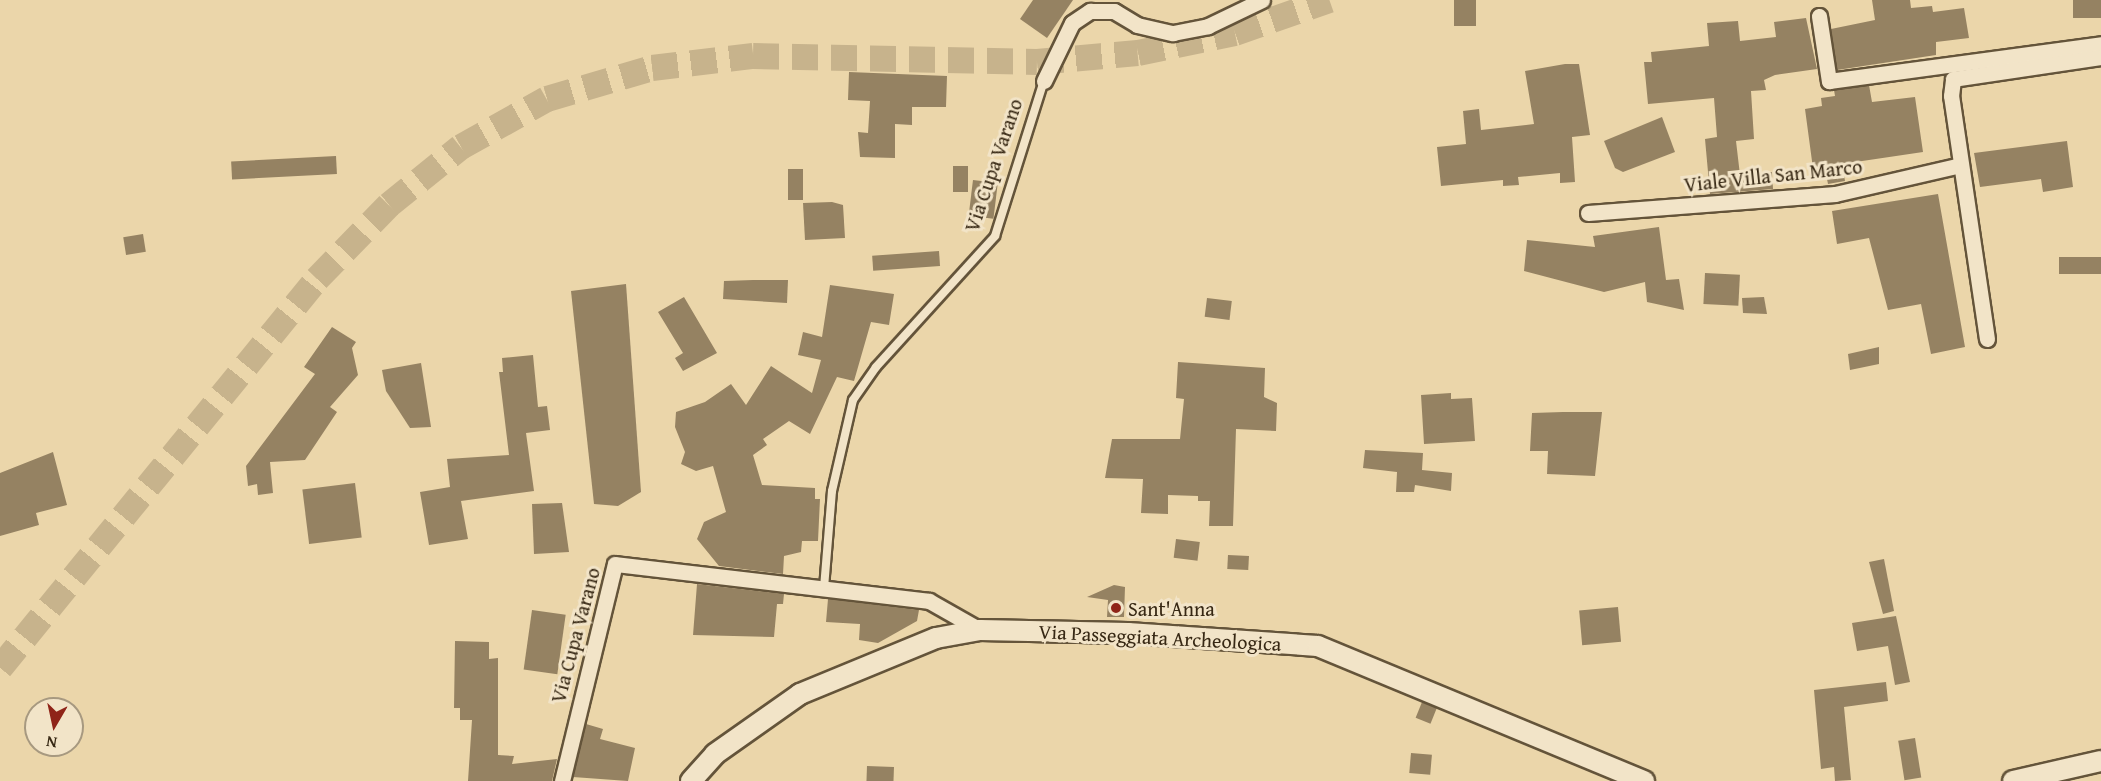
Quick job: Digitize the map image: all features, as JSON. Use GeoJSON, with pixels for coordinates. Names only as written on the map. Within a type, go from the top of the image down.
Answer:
{"type":"FeatureCollection","features":[{"type":"Feature","properties":{"kind":"street","name":"Via Cupa Varano"},"geometry":{"type":"LineString","coordinates":[[1044,81],[1072,23],[1090,11],[1114,11],[1137,25],[1173,33],[1208,26],[1262,0]]}},
{"type":"Feature","properties":{"kind":"street"},"geometry":{"type":"LineString","coordinates":[[1819,16],[1829,81],[2101,44]]}},
{"type":"Feature","properties":{"kind":"street"},"geometry":{"type":"LineString","coordinates":[[1987,339],[1961,165],[1953,79],[2101,57]]}},
{"type":"Feature","properties":{"kind":"street","name":"Viale Villa San Marco"},"geometry":{"type":"LineString","coordinates":[[1588,213],[1835,194],[1961,165]]}},
{"type":"Feature","properties":{"kind":"street","name":"Via Cupa Varano"},"geometry":{"type":"LineString","coordinates":[[562,781],[615,564],[929,601],[980,630]]}},
{"type":"Feature","properties":{"kind":"street","name":"Via Passeggiata Archeologica"},"geometry":{"type":"LineString","coordinates":[[691,781],[715,754],[800,694],[936,638],[980,630],[1128,633],[1318,646],[1644,781]]}},
{"type":"Feature","properties":{"kind":"street"},"geometry":{"type":"LineString","coordinates":[[2013,781],[2101,761]]}},
{"type":"Feature","properties":{"kind":"lane","name":"Via Cupa Varano"},"geometry":{"type":"LineString","coordinates":[[824,588],[832,490],[853,400],[876,367],[995,236],[1044,81]]}},
{"type":"Feature","properties":{"kind":"building"},"geometry":{"type":"Polygon","coordinates":[[[1033,0],[1073,0],[1047,38],[1020,19],[1033,0]]]}},
{"type":"Feature","properties":{"kind":"building"},"geometry":{"type":"Polygon","coordinates":[[[1454,0],[1476,0],[1476,26],[1454,26],[1454,0]]]}},
{"type":"Feature","properties":{"kind":"building"},"geometry":{"type":"Polygon","coordinates":[[[1872,0],[1910,0],[1911,8],[1932,6],[1933,12],[1964,8],[1969,38],[1936,42],[1936,55],[1837,70],[1831,29],[1875,20],[1872,0]]]}},
{"type":"Feature","properties":{"kind":"building"},"geometry":{"type":"Polygon","coordinates":[[[2073,0],[2101,0],[2101,18],[2073,18],[2073,0]]]}},
{"type":"Feature","properties":{"kind":"building"},"geometry":{"type":"Polygon","coordinates":[[[1806,18],[1817,69],[1775,75],[1764,80],[1766,90],[1751,91],[1754,139],[1736,141],[1740,175],[1772,172],[1773,189],[1710,194],[1705,139],[1717,137],[1714,98],[1648,104],[1644,62],[1652,62],[1651,52],[1709,46],[1707,23],[1738,21],[1740,41],[1776,37],[1774,22],[1806,18]]]}},
{"type":"Feature","properties":{"kind":"building"},"geometry":{"type":"Polygon","coordinates":[[[1579,64],[1590,135],[1572,137],[1575,182],[1560,183],[1560,173],[1518,177],[1519,185],[1503,186],[1503,180],[1441,186],[1437,147],[1466,144],[1463,111],[1479,109],[1481,130],[1534,124],[1525,71],[1579,64]]]}},
{"type":"Feature","properties":{"kind":"building"},"geometry":{"type":"Polygon","coordinates":[[[849,72],[947,76],[946,107],[912,107],[912,125],[895,124],[895,158],[860,157],[858,132],[868,133],[870,101],[848,100],[849,72]]]}},
{"type":"Feature","properties":{"kind":"building"},"geometry":{"type":"Polygon","coordinates":[[[1869,85],[1872,102],[1915,97],[1923,152],[1842,164],[1845,181],[1828,184],[1826,174],[1814,176],[1805,109],[1822,106],[1821,98],[1835,96],[1834,90],[1869,85]]]}},
{"type":"Feature","properties":{"kind":"building"},"geometry":{"type":"Polygon","coordinates":[[[1662,117],[1675,152],[1623,172],[1615,168],[1604,141],[1662,117]]]}},
{"type":"Feature","properties":{"kind":"building"},"geometry":{"type":"Polygon","coordinates":[[[2067,141],[2073,187],[2043,192],[2041,179],[1980,187],[1974,153],[2067,141]]]}},
{"type":"Feature","properties":{"kind":"building"},"geometry":{"type":"Polygon","coordinates":[[[336,156],[337,174],[232,179],[231,161],[336,156]]]}},
{"type":"Feature","properties":{"kind":"building"},"geometry":{"type":"Polygon","coordinates":[[[953,166],[968,166],[968,192],[953,192],[953,166]]]}},
{"type":"Feature","properties":{"kind":"building"},"geometry":{"type":"Polygon","coordinates":[[[788,169],[803,169],[803,200],[788,200],[788,169]]]}},
{"type":"Feature","properties":{"kind":"building"},"geometry":{"type":"Polygon","coordinates":[[[973,180],[998,183],[993,219],[969,216],[973,180]]]}},
{"type":"Feature","properties":{"kind":"building"},"geometry":{"type":"Polygon","coordinates":[[[1938,194],[1965,347],[1931,354],[1921,304],[1888,310],[1869,238],[1837,244],[1832,211],[1938,194]]]}},
{"type":"Feature","properties":{"kind":"building"},"geometry":{"type":"Polygon","coordinates":[[[832,202],[843,205],[845,238],[805,240],[803,203],[832,202]]]}},
{"type":"Feature","properties":{"kind":"building"},"geometry":{"type":"Polygon","coordinates":[[[1659,227],[1666,280],[1679,279],[1684,310],[1647,302],[1645,282],[1604,292],[1524,271],[1527,240],[1595,247],[1593,236],[1659,227]]]}},
{"type":"Feature","properties":{"kind":"building"},"geometry":{"type":"Polygon","coordinates":[[[143,234],[146,252],[126,255],[123,237],[143,234]]]}},
{"type":"Feature","properties":{"kind":"building"},"geometry":{"type":"Polygon","coordinates":[[[939,251],[940,266],[873,271],[872,256],[939,251]]]}},
{"type":"Feature","properties":{"kind":"building"},"geometry":{"type":"Polygon","coordinates":[[[2059,257],[2101,257],[2101,274],[2059,274],[2059,257]]]}},
{"type":"Feature","properties":{"kind":"building"},"geometry":{"type":"Polygon","coordinates":[[[1705,273],[1740,275],[1738,306],[1703,304],[1705,273]]]}},
{"type":"Feature","properties":{"kind":"building"},"geometry":{"type":"Polygon","coordinates":[[[788,280],[787,303],[723,299],[724,281],[788,280]]]}},
{"type":"Feature","properties":{"kind":"building"},"geometry":{"type":"Polygon","coordinates":[[[626,284],[641,492],[618,506],[594,504],[571,291],[626,284]]]}},
{"type":"Feature","properties":{"kind":"building"},"geometry":{"type":"Polygon","coordinates":[[[830,285],[894,294],[889,325],[871,322],[854,381],[837,377],[810,434],[789,421],[763,439],[767,445],[753,455],[762,485],[815,488],[815,499],[820,499],[818,541],[802,541],[801,552],[784,556],[783,574],[719,566],[697,539],[704,522],[726,512],[713,466],[696,471],[681,464],[685,452],[675,427],[676,412],[705,402],[731,384],[746,405],[771,366],[812,393],[821,360],[798,355],[803,332],[822,337],[830,285]]]}},
{"type":"Feature","properties":{"kind":"building"},"geometry":{"type":"Polygon","coordinates":[[[684,297],[717,353],[683,371],[675,358],[683,353],[658,312],[684,297]]]}},
{"type":"Feature","properties":{"kind":"building"},"geometry":{"type":"Polygon","coordinates":[[[1764,297],[1767,314],[1743,313],[1742,298],[1764,297]]]}},
{"type":"Feature","properties":{"kind":"building"},"geometry":{"type":"Polygon","coordinates":[[[1207,298],[1232,301],[1229,320],[1205,317],[1207,298]]]}},
{"type":"Feature","properties":{"kind":"building"},"geometry":{"type":"Polygon","coordinates":[[[332,327],[356,342],[352,348],[358,375],[330,407],[337,412],[305,460],[270,462],[273,493],[258,495],[257,484],[248,486],[246,466],[315,374],[304,367],[332,327]]]}},
{"type":"Feature","properties":{"kind":"building"},"geometry":{"type":"Polygon","coordinates":[[[1879,347],[1879,364],[1850,370],[1848,354],[1879,347]]]}},
{"type":"Feature","properties":{"kind":"building"},"geometry":{"type":"Polygon","coordinates":[[[533,355],[538,407],[547,406],[550,430],[526,433],[534,491],[461,501],[468,539],[429,545],[420,492],[450,487],[447,459],[509,455],[499,372],[503,372],[502,358],[533,355]]]}},
{"type":"Feature","properties":{"kind":"building"},"geometry":{"type":"Polygon","coordinates":[[[1178,362],[1265,368],[1264,397],[1277,403],[1276,431],[1236,429],[1233,526],[1209,526],[1210,501],[1198,501],[1198,496],[1168,495],[1168,514],[1141,513],[1143,479],[1105,478],[1112,439],[1180,439],[1184,399],[1176,398],[1178,362]]]}},
{"type":"Feature","properties":{"kind":"building"},"geometry":{"type":"Polygon","coordinates":[[[421,363],[431,427],[410,428],[386,391],[382,370],[421,363]]]}},
{"type":"Feature","properties":{"kind":"building"},"geometry":{"type":"Polygon","coordinates":[[[1451,393],[1451,399],[1472,398],[1475,441],[1424,444],[1421,395],[1451,393]]]}},
{"type":"Feature","properties":{"kind":"building"},"geometry":{"type":"Polygon","coordinates":[[[1602,412],[1595,476],[1547,474],[1548,451],[1530,451],[1532,413],[1602,412]]]}},
{"type":"Feature","properties":{"kind":"building"},"geometry":{"type":"Polygon","coordinates":[[[1365,450],[1423,453],[1422,470],[1452,473],[1451,491],[1415,485],[1414,492],[1396,492],[1397,472],[1363,468],[1365,450]]]}},
{"type":"Feature","properties":{"kind":"building"},"geometry":{"type":"Polygon","coordinates":[[[53,452],[67,505],[36,513],[39,525],[0,536],[0,473],[53,452]]]}},
{"type":"Feature","properties":{"kind":"building"},"geometry":{"type":"Polygon","coordinates":[[[355,483],[362,538],[309,544],[302,489],[355,483]]]}},
{"type":"Feature","properties":{"kind":"building"},"geometry":{"type":"Polygon","coordinates":[[[562,503],[569,552],[534,554],[532,504],[562,503]]]}},
{"type":"Feature","properties":{"kind":"building"},"geometry":{"type":"Polygon","coordinates":[[[1176,539],[1200,542],[1198,561],[1174,558],[1176,539]]]}},
{"type":"Feature","properties":{"kind":"building"},"geometry":{"type":"Polygon","coordinates":[[[1228,555],[1249,556],[1248,570],[1227,569],[1228,555]]]}},
{"type":"Feature","properties":{"kind":"building"},"geometry":{"type":"Polygon","coordinates":[[[1884,559],[1894,611],[1883,614],[1869,562],[1884,559]]]}},
{"type":"Feature","properties":{"kind":"building"},"geometry":{"type":"Polygon","coordinates":[[[697,584],[784,594],[783,604],[777,604],[774,637],[693,635],[697,584]]]}},
{"type":"Feature","properties":{"kind":"building","name":"Sant'Anna"},"geometry":{"type":"Polygon","coordinates":[[[1114,585],[1125,587],[1124,617],[1107,617],[1108,600],[1087,597],[1114,585]]]}},
{"type":"Feature","properties":{"kind":"building"},"geometry":{"type":"Polygon","coordinates":[[[828,599],[919,610],[917,621],[878,643],[859,640],[860,624],[826,622],[828,599]]]}},
{"type":"Feature","properties":{"kind":"building"},"geometry":{"type":"Polygon","coordinates":[[[1618,607],[1621,642],[1582,645],[1579,610],[1618,607]]]}},
{"type":"Feature","properties":{"kind":"building"},"geometry":{"type":"Polygon","coordinates":[[[532,610],[566,615],[557,674],[524,669],[532,610]]]}},
{"type":"Feature","properties":{"kind":"building"},"geometry":{"type":"Polygon","coordinates":[[[1896,616],[1910,682],[1895,685],[1888,646],[1857,651],[1852,623],[1896,616]]]}},
{"type":"Feature","properties":{"kind":"building"},"geometry":{"type":"Polygon","coordinates":[[[455,641],[489,642],[489,659],[498,658],[498,755],[514,756],[512,764],[557,759],[552,781],[468,781],[472,720],[460,720],[460,708],[454,708],[455,641]]]}},
{"type":"Feature","properties":{"kind":"building"},"geometry":{"type":"Polygon","coordinates":[[[1886,682],[1888,701],[1844,707],[1851,780],[1835,781],[1834,767],[1821,769],[1814,690],[1886,682]]]}},
{"type":"Feature","properties":{"kind":"building"},"geometry":{"type":"Polygon","coordinates":[[[1422,702],[1437,708],[1430,724],[1416,718],[1422,702]]]}},
{"type":"Feature","properties":{"kind":"building"},"geometry":{"type":"Polygon","coordinates":[[[586,724],[603,729],[600,739],[635,748],[628,781],[573,777],[586,724]]]}},
{"type":"Feature","properties":{"kind":"building"},"geometry":{"type":"Polygon","coordinates":[[[1915,738],[1921,778],[1904,780],[1898,741],[1915,738]]]}},
{"type":"Feature","properties":{"kind":"building"},"geometry":{"type":"Polygon","coordinates":[[[1411,753],[1432,755],[1430,775],[1409,773],[1411,753]]]}},
{"type":"Feature","properties":{"kind":"building"},"geometry":{"type":"Polygon","coordinates":[[[867,766],[894,767],[893,781],[866,781],[867,766]]]}},
{"type":"Feature","properties":{"kind":"tunnel"},"geometry":{"type":"LineString","coordinates":[[0,668],[317,279],[389,205],[461,147],[547,99],[652,68],[753,56],[1037,62],[1138,53],[1235,33],[1329,0]]}},
{"type":"Feature","properties":{"kind":"place","name":"Sant'Anna"},"geometry":{"type":"Point","coordinates":[1116,608]}}]}
